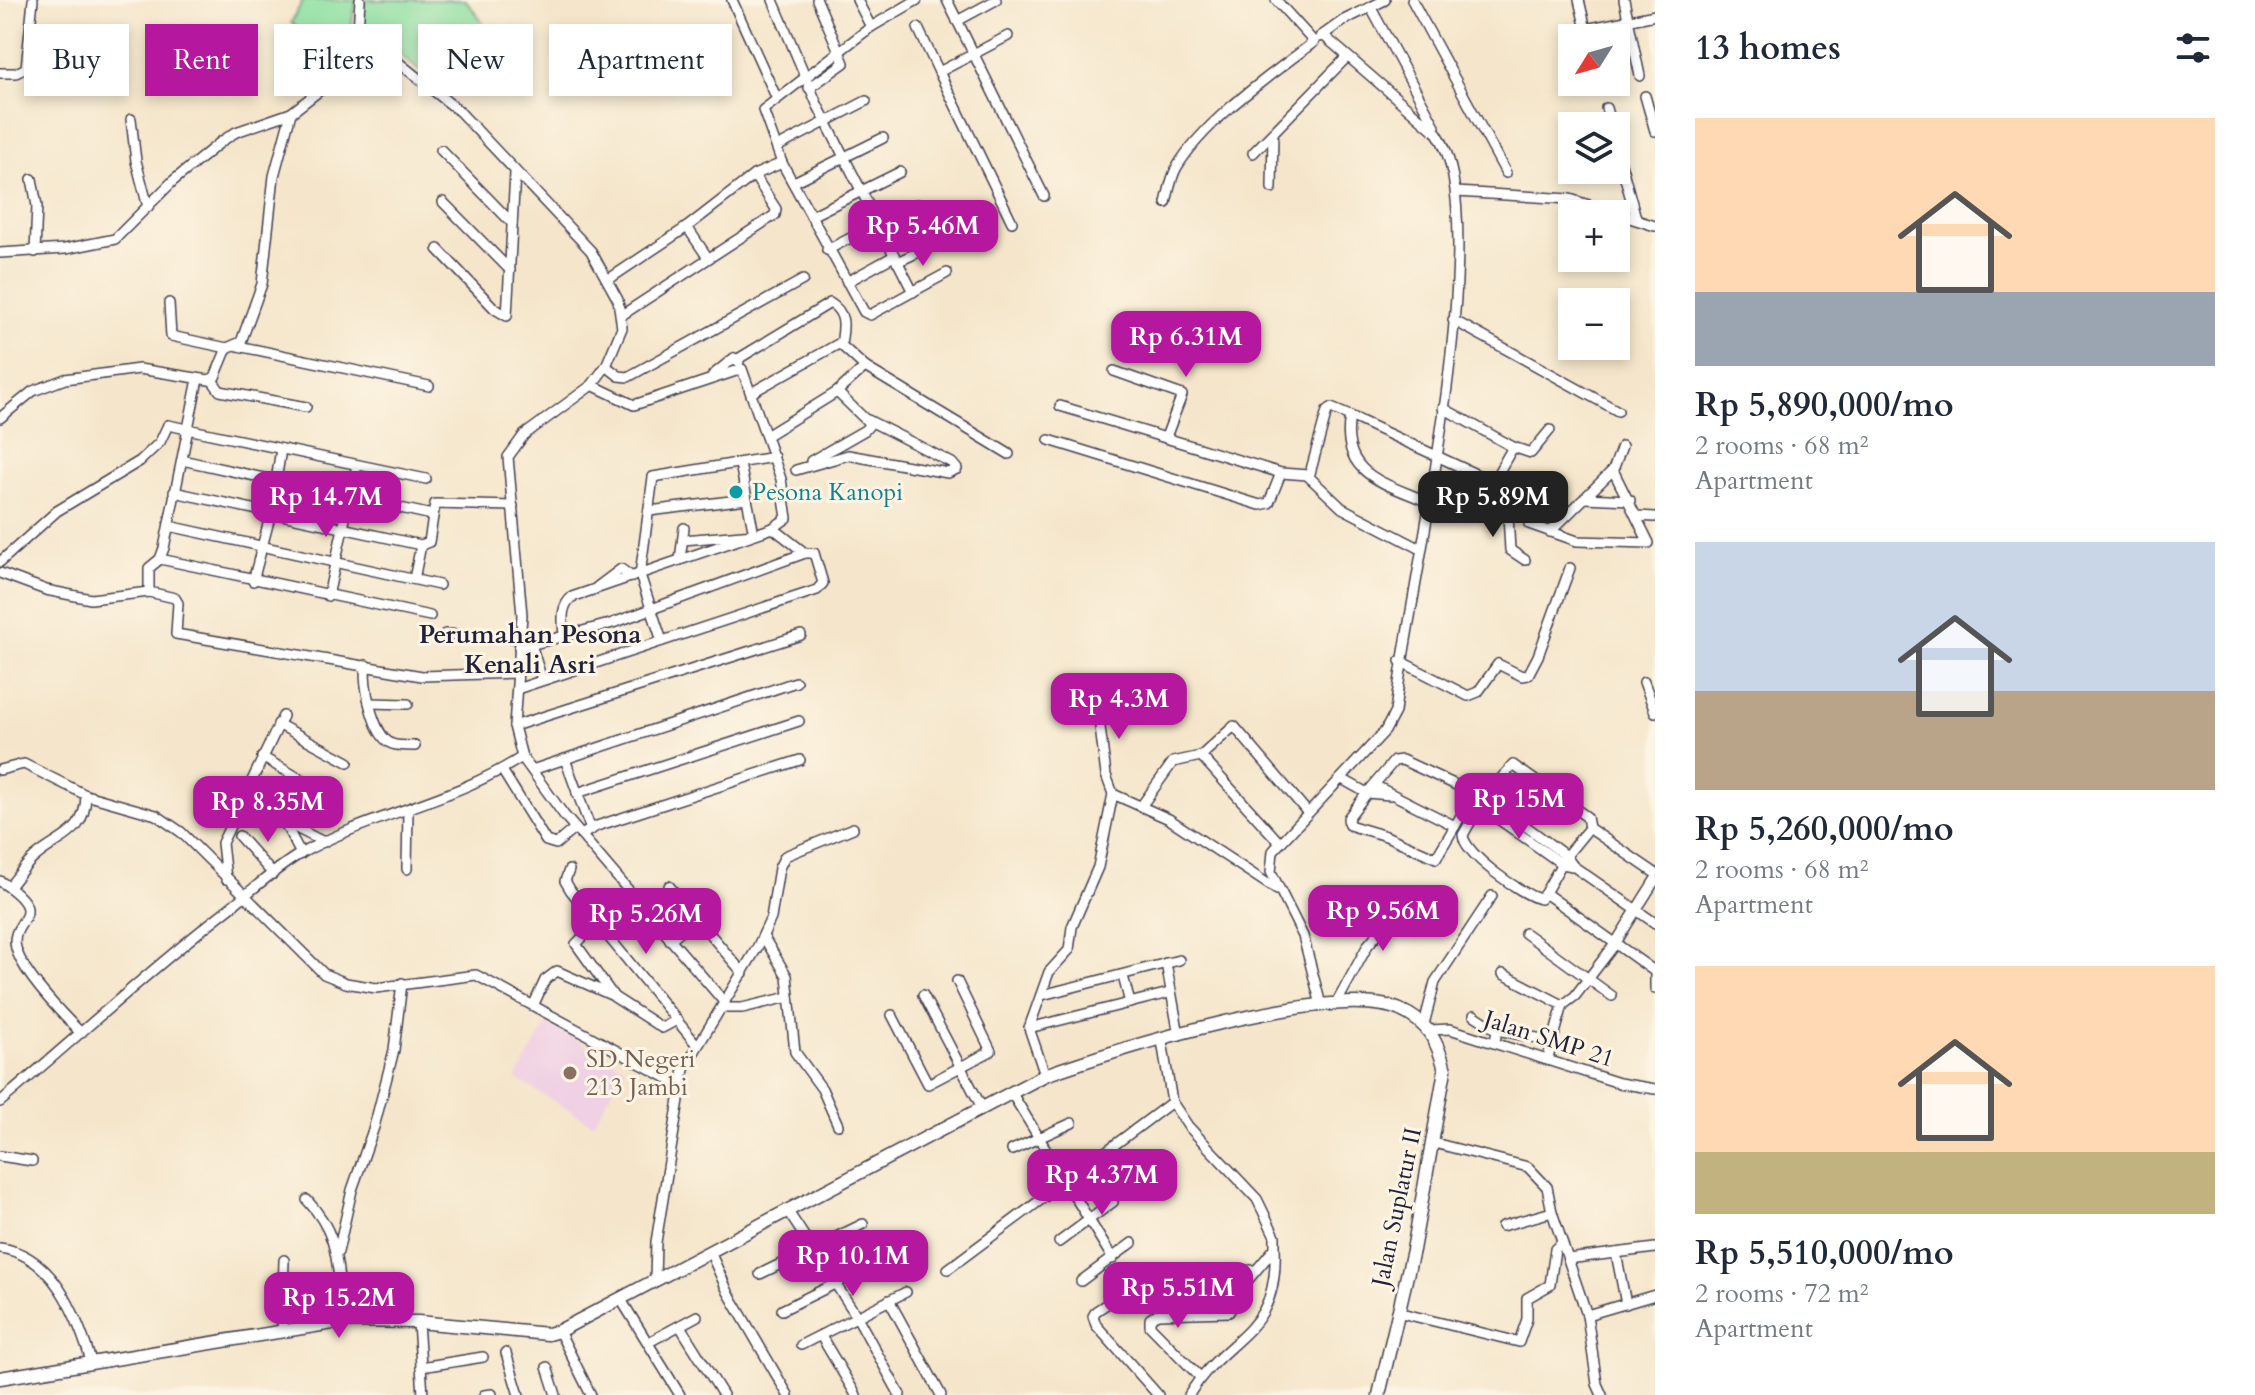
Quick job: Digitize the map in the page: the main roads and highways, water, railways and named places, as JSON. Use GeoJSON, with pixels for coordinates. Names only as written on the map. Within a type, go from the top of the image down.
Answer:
{"type":"FeatureCollection","features":[{"type":"Feature","properties":{"kind":"place","name":"Pesona Kanopi"},"geometry":{"type":"Point","coordinates":[736,492]}},
{"type":"Feature","properties":{"kind":"place","name":"SD Negeri 213 Jambi"},"geometry":{"type":"Point","coordinates":[570,1073]}},
{"type":"Feature","properties":{"kind":"district","name":"Perumahan Pesona Kenali Asri"},"geometry":{"type":"Point","coordinates":[530,649]}}]}
